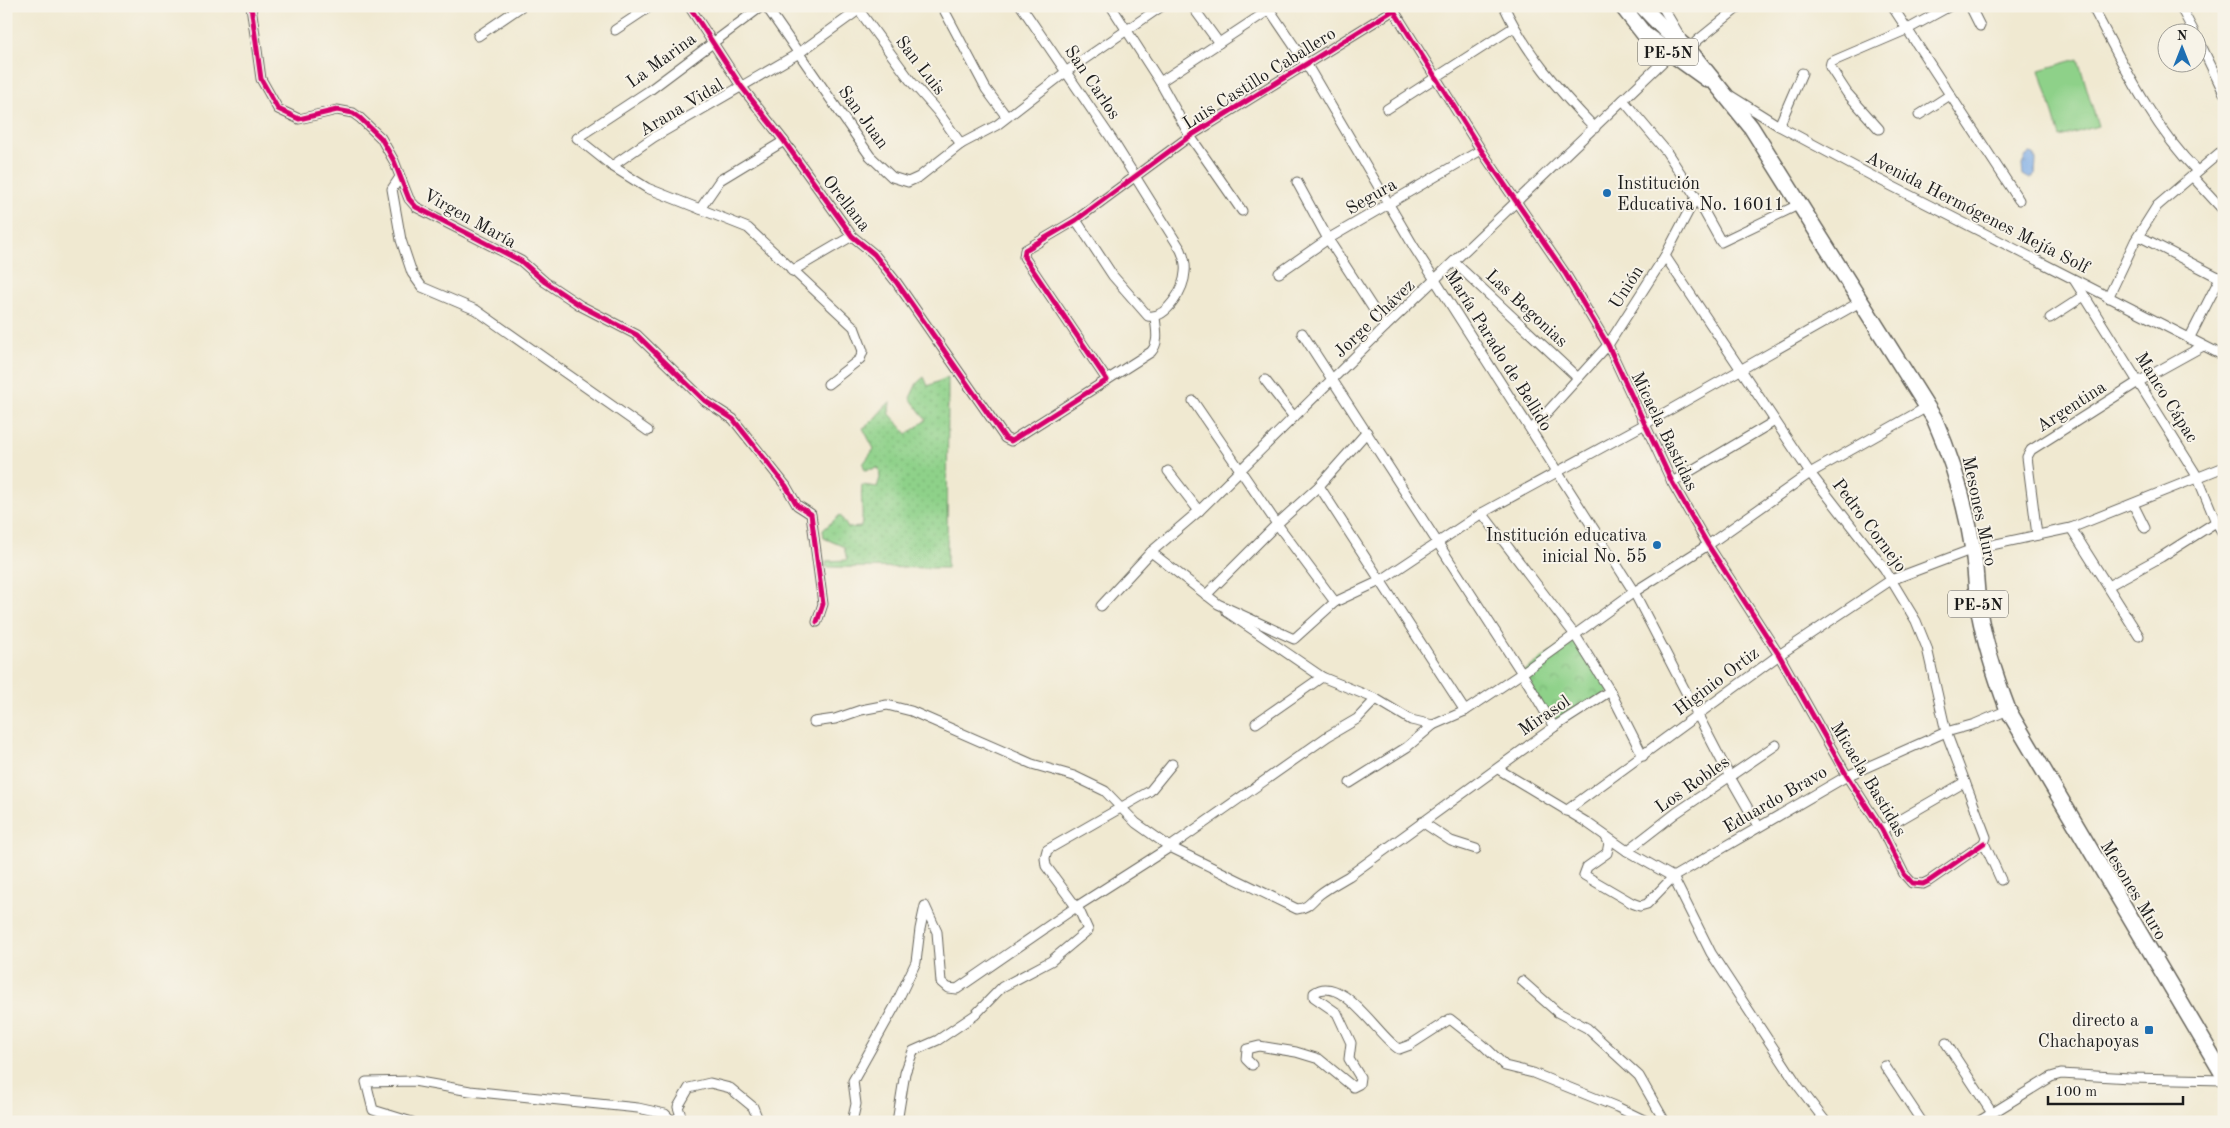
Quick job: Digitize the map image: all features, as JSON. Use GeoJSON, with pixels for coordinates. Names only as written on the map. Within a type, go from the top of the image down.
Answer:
{"type":"FeatureCollection","features":[{"type":"Feature","properties":{"kind":"highway","name":"PE-5N"},"geometry":{"type":"LineString","coordinates":[[1622,6],[1644,34],[1680,55],[1722,89]]}},
{"type":"Feature","properties":{"kind":"highway","name":"PE-5N"},"geometry":{"type":"LineString","coordinates":[[1642,6],[1666,31],[1680,55]]}},
{"type":"Feature","properties":{"kind":"highway","name":"Mesones Muro"},"geometry":{"type":"LineString","coordinates":[[1722,89],[1751,127],[1798,205],[1927,407],[1945,443],[1953,466],[1973,549],[1979,610],[1986,643],[1992,668],[2008,710],[2224,1076]]}},
{"type":"Feature","properties":{"kind":"street","name":"Virgen María"},"geometry":{"type":"LineString","coordinates":[[251,6],[261,79],[278,109],[299,119],[337,110],[353,113],[381,138],[394,161],[409,199],[416,207],[521,261],[546,282],[581,306],[636,335],[705,402],[732,419],[786,486],[797,505],[812,514],[823,604],[817,622]]}},
{"type":"Feature","properties":{"kind":"street"},"geometry":{"type":"LineString","coordinates":[[478,36],[522,6]]}},
{"type":"Feature","properties":{"kind":"street"},"geometry":{"type":"LineString","coordinates":[[615,30],[651,6]]}},
{"type":"Feature","properties":{"kind":"street","name":"Orellana"},"geometry":{"type":"LineString","coordinates":[[689,6],[741,86],[784,141],[852,236],[874,254],[897,283],[1005,438],[1011,440],[1107,380]]}},
{"type":"Feature","properties":{"kind":"street","name":"La Marina"},"geometry":{"type":"LineString","coordinates":[[612,166],[577,138],[650,90],[764,6]]}},
{"type":"Feature","properties":{"kind":"street","name":"San Juan"},"geometry":{"type":"LineString","coordinates":[[764,6],[870,156],[892,177],[908,182],[919,177],[961,144],[992,128],[1067,71],[1162,6]]}},
{"type":"Feature","properties":{"kind":"street"},"geometry":{"type":"LineString","coordinates":[[942,6],[986,89],[1006,116]]}},
{"type":"Feature","properties":{"kind":"street","name":"San Carlos"},"geometry":{"type":"LineString","coordinates":[[1021,6],[1067,71],[1185,260],[1185,274],[1180,292],[1161,314],[1154,317]]}},
{"type":"Feature","properties":{"kind":"street"},"geometry":{"type":"LineString","coordinates":[[1111,6],[1160,82],[1190,136],[1242,211]]}},
{"type":"Feature","properties":{"kind":"street"},"geometry":{"type":"LineString","coordinates":[[1192,6],[1219,43]]}},
{"type":"Feature","properties":{"kind":"street"},"geometry":{"type":"LineString","coordinates":[[1504,6],[1514,27],[1561,94],[1595,128]]}},
{"type":"Feature","properties":{"kind":"street"},"geometry":{"type":"LineString","coordinates":[[1662,6],[1680,55]]}},
{"type":"Feature","properties":{"kind":"street","name":"Jorge Chávez"},"geometry":{"type":"LineString","coordinates":[[1101,606],[1151,552],[1199,511],[1386,327],[1623,100],[1740,6]]}},
{"type":"Feature","properties":{"kind":"street"},"geometry":{"type":"LineString","coordinates":[[1892,6],[2019,200]]}},
{"type":"Feature","properties":{"kind":"street"},"geometry":{"type":"LineString","coordinates":[[1879,129],[1848,93],[1830,67],[1831,62],[1908,29],[1950,6]]}},
{"type":"Feature","properties":{"kind":"street"},"geometry":{"type":"LineString","coordinates":[[1970,6],[1980,26]]}},
{"type":"Feature","properties":{"kind":"street"},"geometry":{"type":"LineString","coordinates":[[2092,6],[2132,80],[2180,154],[2224,211]]}},
{"type":"Feature","properties":{"kind":"street"},"geometry":{"type":"LineString","coordinates":[[2180,6],[2189,22]]}},
{"type":"Feature","properties":{"kind":"street","name":"Arana Vidal"},"geometry":{"type":"LineString","coordinates":[[612,166],[654,138],[799,53],[860,7]]}},
{"type":"Feature","properties":{"kind":"street","name":"San Luis"},"geometry":{"type":"LineString","coordinates":[[860,7],[910,80],[938,112],[961,144]]}},
{"type":"Feature","properties":{"kind":"street"},"geometry":{"type":"LineString","coordinates":[[1160,82],[1270,8]]}},
{"type":"Feature","properties":{"kind":"street","name":"María Parado de Bellido"},"geometry":{"type":"LineString","coordinates":[[1270,8],[1307,65],[1390,203],[1414,248],[1634,592],[1730,777],[1758,826]]}},
{"type":"Feature","properties":{"kind":"street","name":"Luis Castillo Caballero"},"geometry":{"type":"LineString","coordinates":[[1107,380],[1024,257],[1025,250],[1076,220],[1190,136],[1307,65],[1395,8]]}},
{"type":"Feature","properties":{"kind":"street","name":"Micaela Bastidas"},"geometry":{"type":"LineString","coordinates":[[1395,8],[1435,77],[1481,150],[1565,273],[1608,345],[1672,482],[1708,545],[1779,655],[1847,776],[1882,830],[1904,874],[1912,883],[1923,884],[1984,843]]}},
{"type":"Feature","properties":{"kind":"street"},"geometry":{"type":"LineString","coordinates":[[1387,109],[1514,27]]}},
{"type":"Feature","properties":{"kind":"street"},"geometry":{"type":"LineString","coordinates":[[2208,60],[2224,93]]}},
{"type":"Feature","properties":{"kind":"street"},"geometry":{"type":"LineString","coordinates":[[1779,126],[1802,73]]}},
{"type":"Feature","properties":{"kind":"street","name":"Avenida Hermógenes Mejía Solf"},"geometry":{"type":"LineString","coordinates":[[1722,89],[1779,126],[1989,238],[2224,356]]}},
{"type":"Feature","properties":{"kind":"street"},"geometry":{"type":"LineString","coordinates":[[1919,115],[1950,94]]}},
{"type":"Feature","properties":{"kind":"street"},"geometry":{"type":"LineString","coordinates":[[1623,100],[1666,151],[1696,197],[1721,242],[1798,205]]}},
{"type":"Feature","properties":{"kind":"street"},"geometry":{"type":"LineString","coordinates":[[700,209],[720,180],[784,141]]}},
{"type":"Feature","properties":{"kind":"street"},"geometry":{"type":"LineString","coordinates":[[2108,298],[2139,236],[2157,206],[2224,148]]}},
{"type":"Feature","properties":{"kind":"street","name":"Segura"},"geometry":{"type":"LineString","coordinates":[[1279,273],[1328,239],[1481,150]]}},
{"type":"Feature","properties":{"kind":"street"},"geometry":{"type":"LineString","coordinates":[[612,166],[647,188],[748,228],[854,327],[863,351],[860,359],[828,384]]}},
{"type":"Feature","properties":{"kind":"street"},"geometry":{"type":"LineString","coordinates":[[400,177],[392,189],[401,240],[412,273],[422,287],[476,310],[648,431]]}},
{"type":"Feature","properties":{"kind":"street"},"geometry":{"type":"LineString","coordinates":[[1297,182],[1328,239],[1386,327]]}},
{"type":"Feature","properties":{"kind":"street","name":"Unión"},"geometry":{"type":"LineString","coordinates":[[1531,430],[1608,345],[1665,256],[1696,197]]}},
{"type":"Feature","properties":{"kind":"street"},"geometry":{"type":"LineString","coordinates":[[1076,220],[1113,276],[1148,316],[1154,317],[1157,339],[1155,347],[1151,352],[1107,380]]}},
{"type":"Feature","properties":{"kind":"street"},"geometry":{"type":"LineString","coordinates":[[792,271],[852,236]]}},
{"type":"Feature","properties":{"kind":"street"},"geometry":{"type":"LineString","coordinates":[[2139,236],[2222,277],[2189,339]]}},
{"type":"Feature","properties":{"kind":"street","name":"Pedro Cornejo"},"geometry":{"type":"LineString","coordinates":[[1665,256],[1810,472],[1892,580],[1916,621],[1927,648],[1946,732],[1986,837],[1984,843],[2001,880]]}},
{"type":"Feature","properties":{"kind":"street","name":"Las Begonias"},"geometry":{"type":"LineString","coordinates":[[1454,262],[1578,378]]}},
{"type":"Feature","properties":{"kind":"street","name":"Manco Cápac"},"geometry":{"type":"LineString","coordinates":[[2075,280],[2197,476],[2216,522],[2224,535]]}},
{"type":"Feature","properties":{"kind":"street"},"geometry":{"type":"LineString","coordinates":[[2050,318],[2084,296]]}},
{"type":"Feature","properties":{"kind":"street"},"geometry":{"type":"LineString","coordinates":[[1218,604],[1294,639],[1335,602],[1380,581],[1482,513],[1645,424],[1860,302]]}},
{"type":"Feature","properties":{"kind":"street"},"geometry":{"type":"LineString","coordinates":[[1302,333],[1522,672],[1554,727]]}},
{"type":"Feature","properties":{"kind":"street","name":"Argentina"},"geometry":{"type":"LineString","coordinates":[[2037,534],[2027,457],[2031,450],[2138,382],[2203,346]]}},
{"type":"Feature","properties":{"kind":"street"},"geometry":{"type":"LineString","coordinates":[[1265,380],[1294,417]]}},
{"type":"Feature","properties":{"kind":"street"},"geometry":{"type":"LineString","coordinates":[[1194,401],[1277,524],[1335,602]]}},
{"type":"Feature","properties":{"kind":"street"},"geometry":{"type":"LineString","coordinates":[[1350,783],[1407,746],[1433,725],[1465,710],[1522,672],[1634,592],[1708,545],[1810,472],[1927,407]]}},
{"type":"Feature","properties":{"kind":"street"},"geometry":{"type":"LineString","coordinates":[[1672,482],[1775,421]]}},
{"type":"Feature","properties":{"kind":"street"},"geometry":{"type":"LineString","coordinates":[[1206,595],[1277,524],[1319,486],[1367,432]]}},
{"type":"Feature","properties":{"kind":"street","name":"Higinio Ortiz"},"geometry":{"type":"LineString","coordinates":[[1566,811],[1779,655],[1892,580],[1973,549],[2071,528],[2197,476],[2224,467]]}},
{"type":"Feature","properties":{"kind":"street"},"geometry":{"type":"LineString","coordinates":[[1168,471],[1199,511]]}},
{"type":"Feature","properties":{"kind":"street"},"geometry":{"type":"LineString","coordinates":[[1319,486],[1465,710]]}},
{"type":"Feature","properties":{"kind":"street"},"geometry":{"type":"LineString","coordinates":[[2133,504],[2145,528]]}},
{"type":"Feature","properties":{"kind":"street"},"geometry":{"type":"LineString","coordinates":[[1482,513],[1576,635],[1610,691],[1643,756]]}},
{"type":"Feature","properties":{"kind":"street"},"geometry":{"type":"LineString","coordinates":[[2108,586],[2161,557],[2216,522]]}},
{"type":"Feature","properties":{"kind":"street"},"geometry":{"type":"LineString","coordinates":[[2071,528],[2139,636]]}},
{"type":"Feature","properties":{"kind":"street"},"geometry":{"type":"LineString","coordinates":[[1151,552],[1246,626],[1322,677],[1376,700],[1411,720],[1433,725]]}},
{"type":"Feature","properties":{"kind":"street"},"geometry":{"type":"LineString","coordinates":[[1256,723],[1322,677]]}},
{"type":"Feature","properties":{"kind":"street","name":"Mirasol"},"geometry":{"type":"LineString","coordinates":[[814,722],[835,720],[861,710],[887,705],[911,710],[1032,764],[1074,776],[1104,791],[1136,823],[1170,847],[1296,909],[1304,908],[1312,903],[1319,894],[1349,876],[1554,727],[1610,691]]}},
{"type":"Feature","properties":{"kind":"street"},"geometry":{"type":"LineString","coordinates":[[852,1122],[856,1104],[853,1081],[880,1034],[916,962],[925,906],[937,932],[941,982],[952,990],[966,985],[1076,906],[1170,847],[1328,736],[1357,719],[1376,700]]}},
{"type":"Feature","properties":{"kind":"street","name":"Eduardo Bravo"},"geometry":{"type":"LineString","coordinates":[[1606,837],[1609,849],[1607,853],[1587,867],[1584,875],[1640,906],[1647,904],[1673,877],[1847,776],[1946,732],[1976,724],[2008,710]]}},
{"type":"Feature","properties":{"kind":"street","name":"Los Robles"},"geometry":{"type":"LineString","coordinates":[[1627,851],[1676,813],[1776,745]]}},
{"type":"Feature","properties":{"kind":"street"},"geometry":{"type":"LineString","coordinates":[[897,1122],[905,1073],[913,1051],[938,1040],[975,1015],[1002,987],[1051,961],[1088,930],[1076,906],[1046,866],[1047,850],[1150,791],[1172,764]]}},
{"type":"Feature","properties":{"kind":"street"},"geometry":{"type":"LineString","coordinates":[[1498,768],[1627,851],[1673,877],[1711,953],[1799,1086],[1826,1122]]}},
{"type":"Feature","properties":{"kind":"street"},"geometry":{"type":"LineString","coordinates":[[1882,830],[1965,782]]}},
{"type":"Feature","properties":{"kind":"street"},"geometry":{"type":"LineString","coordinates":[[1422,822],[1451,841],[1476,848]]}},
{"type":"Feature","properties":{"kind":"street"},"geometry":{"type":"LineString","coordinates":[[1522,981],[1557,1012],[1587,1028],[1639,1076],[1665,1122]]}},
{"type":"Feature","properties":{"kind":"street"},"geometry":{"type":"LineString","coordinates":[[1252,1065],[1246,1059],[1247,1049],[1259,1046],[1296,1052],[1319,1059],[1353,1086],[1359,1084],[1360,1077],[1349,1060],[1351,1043],[1337,1013],[1314,997],[1314,993],[1319,989],[1329,989],[1360,1008],[1391,1045],[1399,1050],[1450,1019],[1483,1045],[1505,1066],[1533,1073],[1617,1107],[1648,1122]]}},
{"type":"Feature","properties":{"kind":"street"},"geometry":{"type":"LineString","coordinates":[[1946,1043],[1992,1113]]}},
{"type":"Feature","properties":{"kind":"street"},"geometry":{"type":"LineString","coordinates":[[1885,1066],[1922,1122]]}},
{"type":"Feature","properties":{"kind":"street"},"geometry":{"type":"LineString","coordinates":[[1978,1122],[2050,1077],[2061,1074],[2224,1080]]}},
{"type":"Feature","properties":{"kind":"street"},"geometry":{"type":"LineString","coordinates":[[412,1122],[373,1110],[366,1082],[414,1081],[470,1091],[638,1108],[665,1114],[672,1121],[681,1116],[678,1107],[689,1088],[710,1083],[730,1088],[753,1107],[759,1122]]}},
{"type":"Feature","properties":{"kind":"green space"},"geometry":{"type":"Polygon","coordinates":[[[2078,59],[2098,126],[2060,137],[2040,70],[2078,59]]]}},
{"type":"Feature","properties":{"kind":"green space"},"geometry":{"type":"Polygon","coordinates":[[[924,377],[928,386],[948,377],[947,568],[826,567],[826,561],[847,560],[844,547],[824,538],[823,530],[840,515],[848,528],[861,527],[862,485],[877,487],[880,478],[879,468],[865,470],[863,464],[874,449],[863,428],[890,402],[889,413],[907,434],[926,420],[910,398],[917,383],[924,377]]]}},
{"type":"Feature","properties":{"kind":"green space"},"geometry":{"type":"Polygon","coordinates":[[[1575,635],[1610,691],[1554,727],[1522,673],[1575,635]]]}},
{"type":"Feature","properties":{"kind":"water"},"geometry":{"type":"Polygon","coordinates":[[[2034,155],[2036,160],[2035,175],[2030,179],[2023,175],[2022,165],[2026,156],[2034,155]]]}},
{"type":"Feature","properties":{"kind":"cycle path"},"geometry":{"type":"LineString","coordinates":[[251,6],[261,79],[278,109],[299,119],[337,110],[353,113],[381,138],[394,161],[409,199],[416,207],[521,261],[545,282],[581,306],[637,335],[705,401],[733,419],[786,486],[797,505],[811,514],[823,604],[817,622]]}},
{"type":"Feature","properties":{"kind":"cycle path"},"geometry":{"type":"LineString","coordinates":[[689,6],[741,86],[784,141],[852,236],[874,254],[897,283],[1005,438],[1011,441],[1107,380],[1024,257],[1025,250],[1076,220],[1190,136],[1400,6]]}},
{"type":"Feature","properties":{"kind":"cycle path"},"geometry":{"type":"LineString","coordinates":[[1391,6],[1481,150],[1565,273],[1608,345],[1672,482],[1708,545],[1779,655],[1847,776],[1882,830],[1904,874],[1912,883],[1923,884],[1984,843]]}},
{"type":"Feature","properties":{"kind":"place","name":"Institución Educativa No. 16011"},"geometry":{"type":"Point","coordinates":[1607,193]}},
{"type":"Feature","properties":{"kind":"place","name":"Institución educativa inicial No. 55"},"geometry":{"type":"Point","coordinates":[1657,545]}},
{"type":"Feature","properties":{"kind":"place","name":"directo a Chachapoyas"},"geometry":{"type":"Point","coordinates":[2149,1030]}}]}
